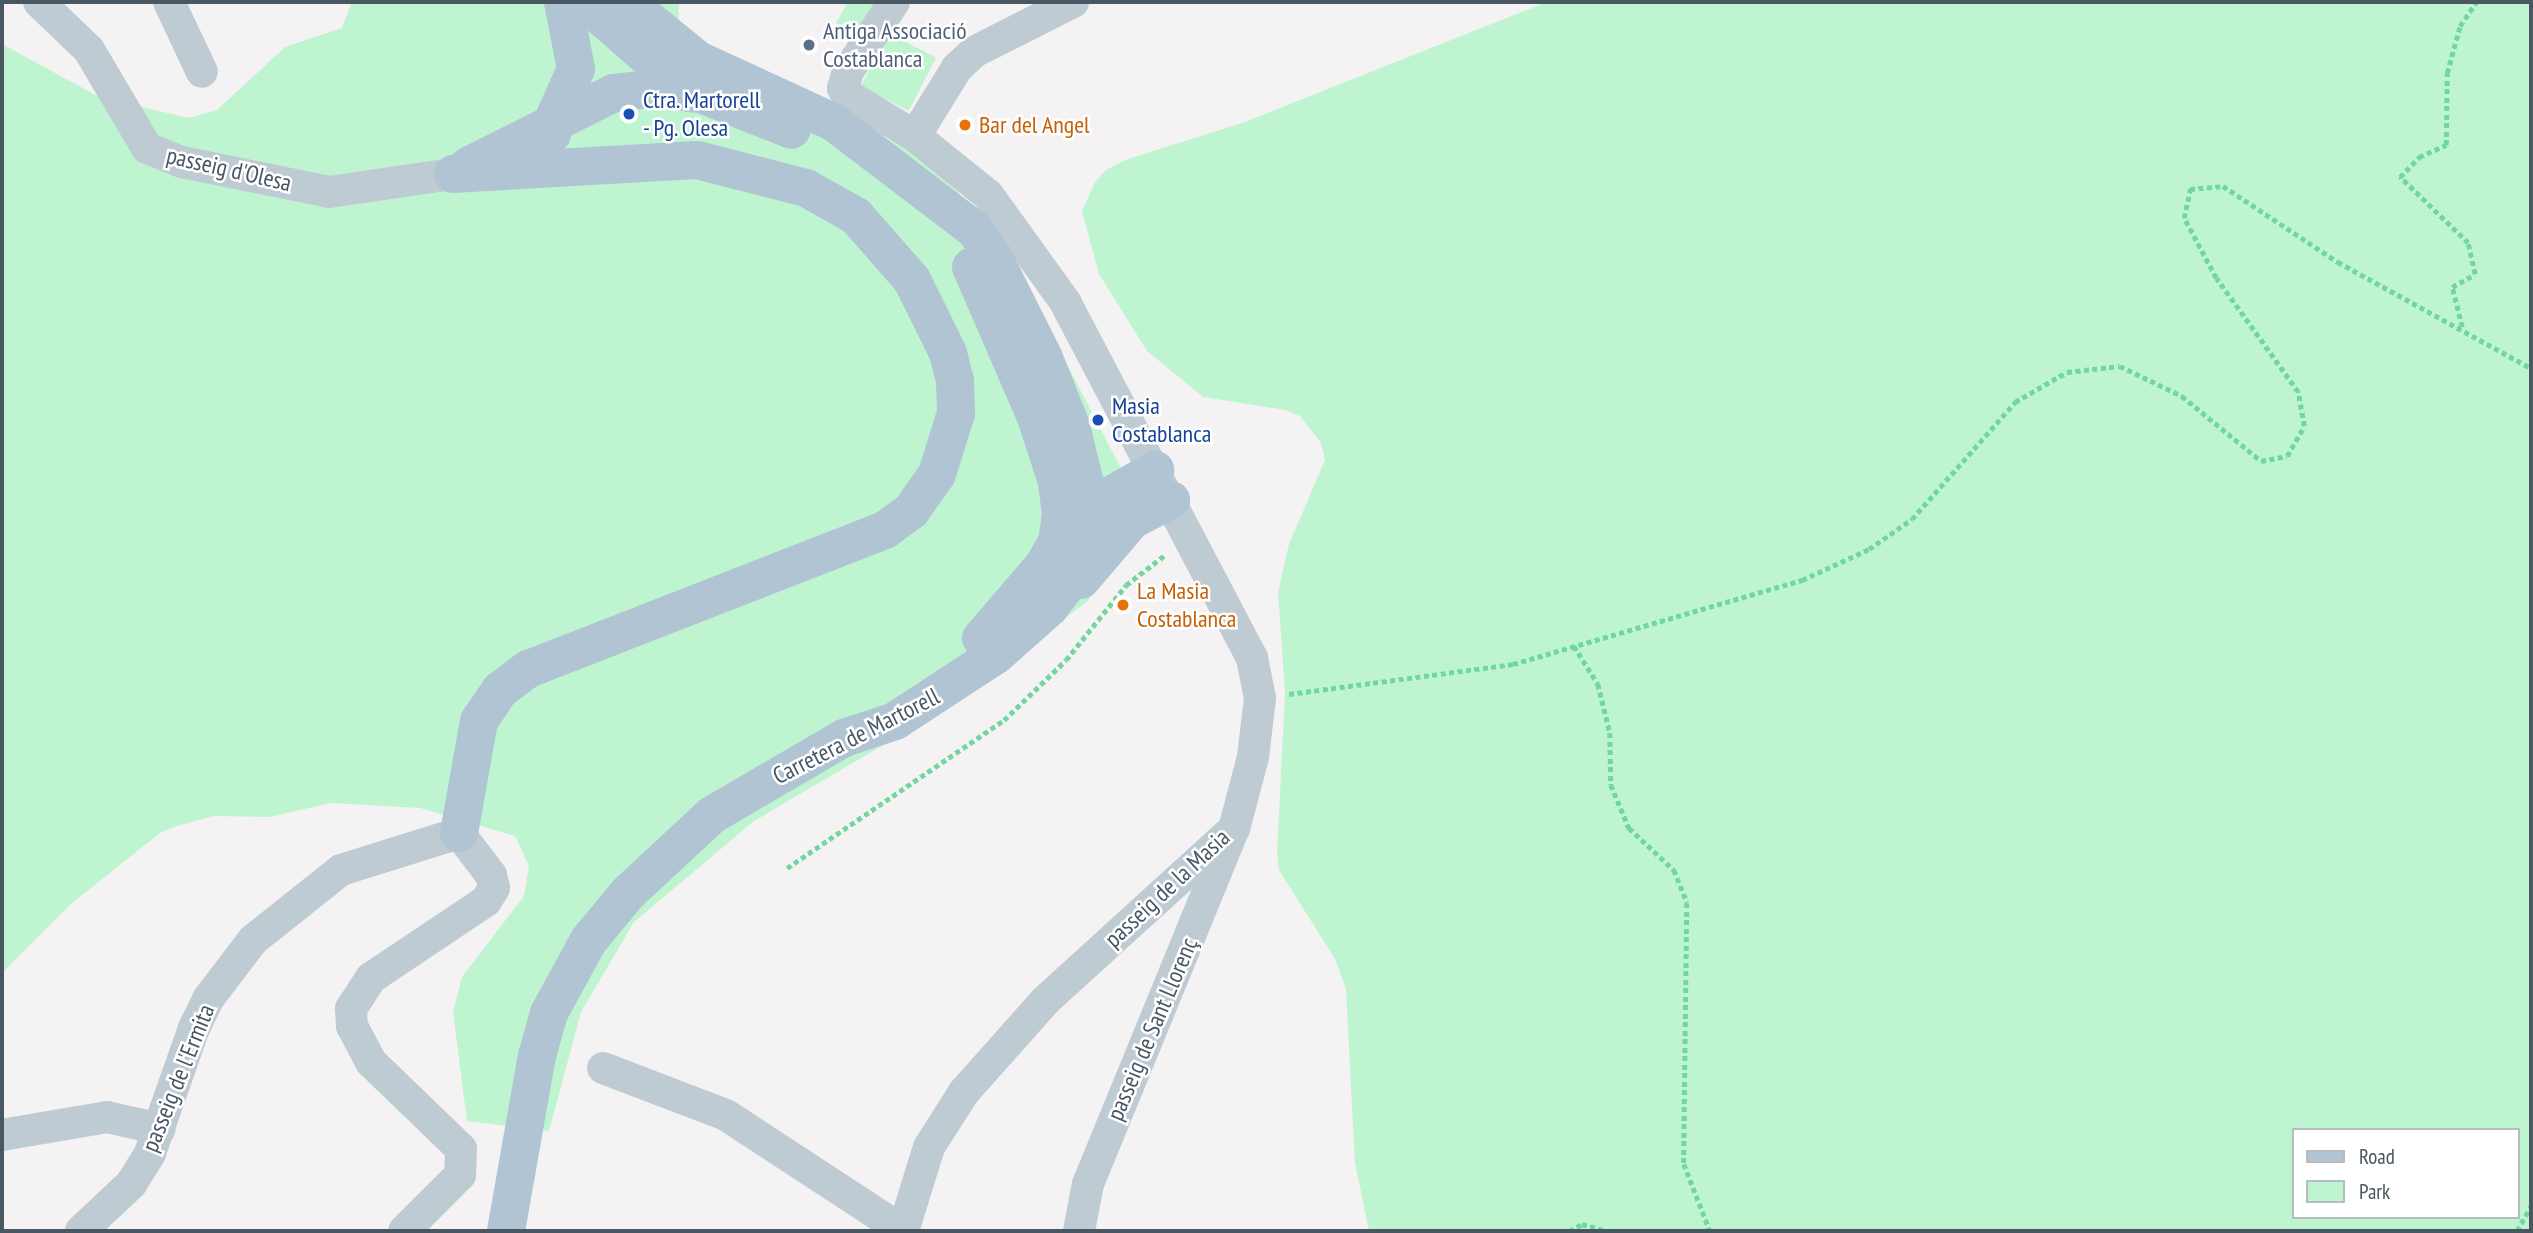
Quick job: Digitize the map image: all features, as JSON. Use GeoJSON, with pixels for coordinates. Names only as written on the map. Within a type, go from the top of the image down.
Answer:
{"type":"FeatureCollection","features":[{"type":"Feature","properties":{"kind":"main road"},"geometry":{"type":"LineString","coordinates":[[560,167],[551,125],[576,69],[563,2]]}},
{"type":"Feature","properties":{"kind":"main road"},"geometry":{"type":"LineString","coordinates":[[584,2],[626,43],[706,96],[778,126],[871,152]]}},
{"type":"Feature","properties":{"kind":"main road"},"geometry":{"type":"LineString","coordinates":[[610,2],[624,25],[626,43],[614,93]]}},
{"type":"Feature","properties":{"kind":"main road","name":"Carretera de Martorell"},"geometry":{"type":"LineString","coordinates":[[506,1231],[546,1023],[567,974],[589,940],[628,892],[712,814],[844,738],[895,721],[957,684],[1050,607],[1080,561],[1091,508],[1071,426],[1019,303],[975,230],[833,122],[698,60],[627,2]]}},
{"type":"Feature","properties":{"kind":"main road"},"geometry":{"type":"LineString","coordinates":[[576,69],[626,43],[698,60]]}},
{"type":"Feature","properties":{"kind":"main road"},"geometry":{"type":"LineString","coordinates":[[453,174],[614,93],[658,88],[706,96]]}},
{"type":"Feature","properties":{"kind":"main road"},"geometry":{"type":"LineString","coordinates":[[453,174],[560,167],[590,169],[642,160],[697,160],[779,179],[836,202],[879,237],[924,301],[956,381],[956,413],[937,474],[911,511],[885,530],[527,669],[500,690],[479,721],[458,833]]}},
{"type":"Feature","properties":{"kind":"main road"},"geometry":{"type":"LineString","coordinates":[[935,198],[992,310],[1036,416],[1057,482],[1061,514],[1056,542],[1043,566]]}},
{"type":"Feature","properties":{"kind":"main road"},"geometry":{"type":"LineString","coordinates":[[1036,416],[1075,491],[1091,508],[1117,521],[1132,520]]}},
{"type":"Feature","properties":{"kind":"main road"},"geometry":{"type":"LineString","coordinates":[[844,738],[965,652],[1003,616],[1091,508],[1163,485]]}},
{"type":"Feature","properties":{"kind":"main road"},"geometry":{"type":"LineString","coordinates":[[1050,607],[1088,573],[1163,485]]}},
{"type":"Feature","properties":{"kind":"street","name":"passeig d'Olesa"},"geometry":{"type":"LineString","coordinates":[[38,2],[89,50],[147,148],[182,162],[329,192],[453,174]]}},
{"type":"Feature","properties":{"kind":"street"},"geometry":{"type":"LineString","coordinates":[[169,2],[202,72]]}},
{"type":"Feature","properties":{"kind":"street","name":"passeig de la Masia"},"geometry":{"type":"LineString","coordinates":[[894,2],[848,71],[843,88],[847,95],[915,136],[988,195],[1027,245],[1066,303],[1190,535],[1252,658],[1260,698],[1253,757],[1234,829],[1046,1000],[964,1092],[929,1147],[903,1231]]}},
{"type":"Feature","properties":{"kind":"street"},"geometry":{"type":"LineString","coordinates":[[915,136],[957,68],[974,52],[1073,2]]}},
{"type":"Feature","properties":{"kind":"street","name":"passeig de Sant Llorenç"},"geometry":{"type":"LineString","coordinates":[[1079,1231],[1088,1184],[1234,829]]}},
{"type":"Feature","properties":{"kind":"street"},"geometry":{"type":"LineString","coordinates":[[404,1231],[460,1175],[461,1149],[371,1062],[352,1026],[351,1009],[371,978],[486,901],[494,888],[491,875],[458,833]]}},
{"type":"Feature","properties":{"kind":"street","name":"passeig de l'Ermita"},"geometry":{"type":"LineString","coordinates":[[81,1231],[131,1184],[160,1129],[208,999],[253,940],[341,870],[458,833]]}},
{"type":"Feature","properties":{"kind":"street"},"geometry":{"type":"LineString","coordinates":[[603,1068],[726,1115],[903,1231]]}},
{"type":"Feature","properties":{"kind":"street"},"geometry":{"type":"LineString","coordinates":[[2,1135],[107,1118],[160,1129]]}},
{"type":"Feature","properties":{"kind":"path"},"geometry":{"type":"LineString","coordinates":[[2463,328],[2452,287],[2475,274],[2468,243],[2400,177],[2419,157],[2446,145],[2447,73],[2460,26],[2476,2]]}},
{"type":"Feature","properties":{"kind":"path"},"geometry":{"type":"LineString","coordinates":[[1260,698],[1513,664],[1802,580],[1869,549],[1912,519],[2015,402],[2067,372],[2120,366],[2182,396],[2261,461],[2287,456],[2304,426],[2298,392],[2216,278],[2183,218],[2190,189],[2223,186],[2338,262],[2463,328],[2531,368]]}},
{"type":"Feature","properties":{"kind":"path"},"geometry":{"type":"LineString","coordinates":[[787,867],[1004,720],[1066,660],[1126,585],[1190,535]]}},
{"type":"Feature","properties":{"kind":"path"},"geometry":{"type":"LineString","coordinates":[[1574,646],[1598,684],[1610,733],[1611,785],[1629,828],[1674,870],[1687,903],[1684,1164],[1710,1231]]}},
{"type":"Feature","properties":{"kind":"path"},"geometry":{"type":"LineString","coordinates":[[2517,1231],[2531,1206]]}},
{"type":"Feature","properties":{"kind":"path"},"geometry":{"type":"LineString","coordinates":[[1569,1231],[1582,1224],[1606,1231]]}},
{"type":"Feature","properties":{"kind":"green space"},"geometry":{"type":"Polygon","coordinates":[[[352,2],[679,2],[678,33],[753,81],[926,156],[940,168],[1024,281],[1130,486],[1116,556],[1087,602],[914,727],[754,821],[634,922],[581,1012],[549,1131],[467,1121],[453,1012],[462,977],[524,896],[529,866],[515,836],[420,808],[331,803],[269,817],[214,816],[177,826],[160,833],[71,904],[2,973],[2,44],[99,97],[189,118],[217,110],[285,47],[342,28],[352,2]]]}},
{"type":"Feature","properties":{"kind":"green space"},"geometry":{"type":"Polygon","coordinates":[[[848,2],[881,2],[860,32],[836,23],[848,2]]]}},
{"type":"Feature","properties":{"kind":"green space"},"geometry":{"type":"Polygon","coordinates":[[[1547,2],[2531,2],[2531,1231],[1369,1231],[1355,1163],[1346,989],[1335,959],[1279,870],[1277,853],[1285,692],[1278,592],[1289,544],[1325,460],[1321,443],[1300,416],[1285,410],[1203,397],[1147,351],[1099,274],[1082,211],[1095,182],[1106,170],[1125,160],[1245,122],[1547,2]]]}},
{"type":"Feature","properties":{"kind":"green space"},"geometry":{"type":"Polygon","coordinates":[[[888,33],[936,58],[909,111],[861,86],[888,33]]]}},
{"type":"Feature","properties":{"kind":"place","name":"Antiga Associació Costablanca"},"geometry":{"type":"Point","coordinates":[809,45]}},
{"type":"Feature","properties":{"kind":"place","name":"Ctra. Martorell - Pg. Olesa"},"geometry":{"type":"Point","coordinates":[629,114]}},
{"type":"Feature","properties":{"kind":"place","name":"Bar del Angel"},"geometry":{"type":"Point","coordinates":[965,125]}},
{"type":"Feature","properties":{"kind":"place","name":"Masia Costablanca"},"geometry":{"type":"Point","coordinates":[1098,420]}},
{"type":"Feature","properties":{"kind":"place","name":"La Masia Costablanca"},"geometry":{"type":"Point","coordinates":[1123,605]}}]}
